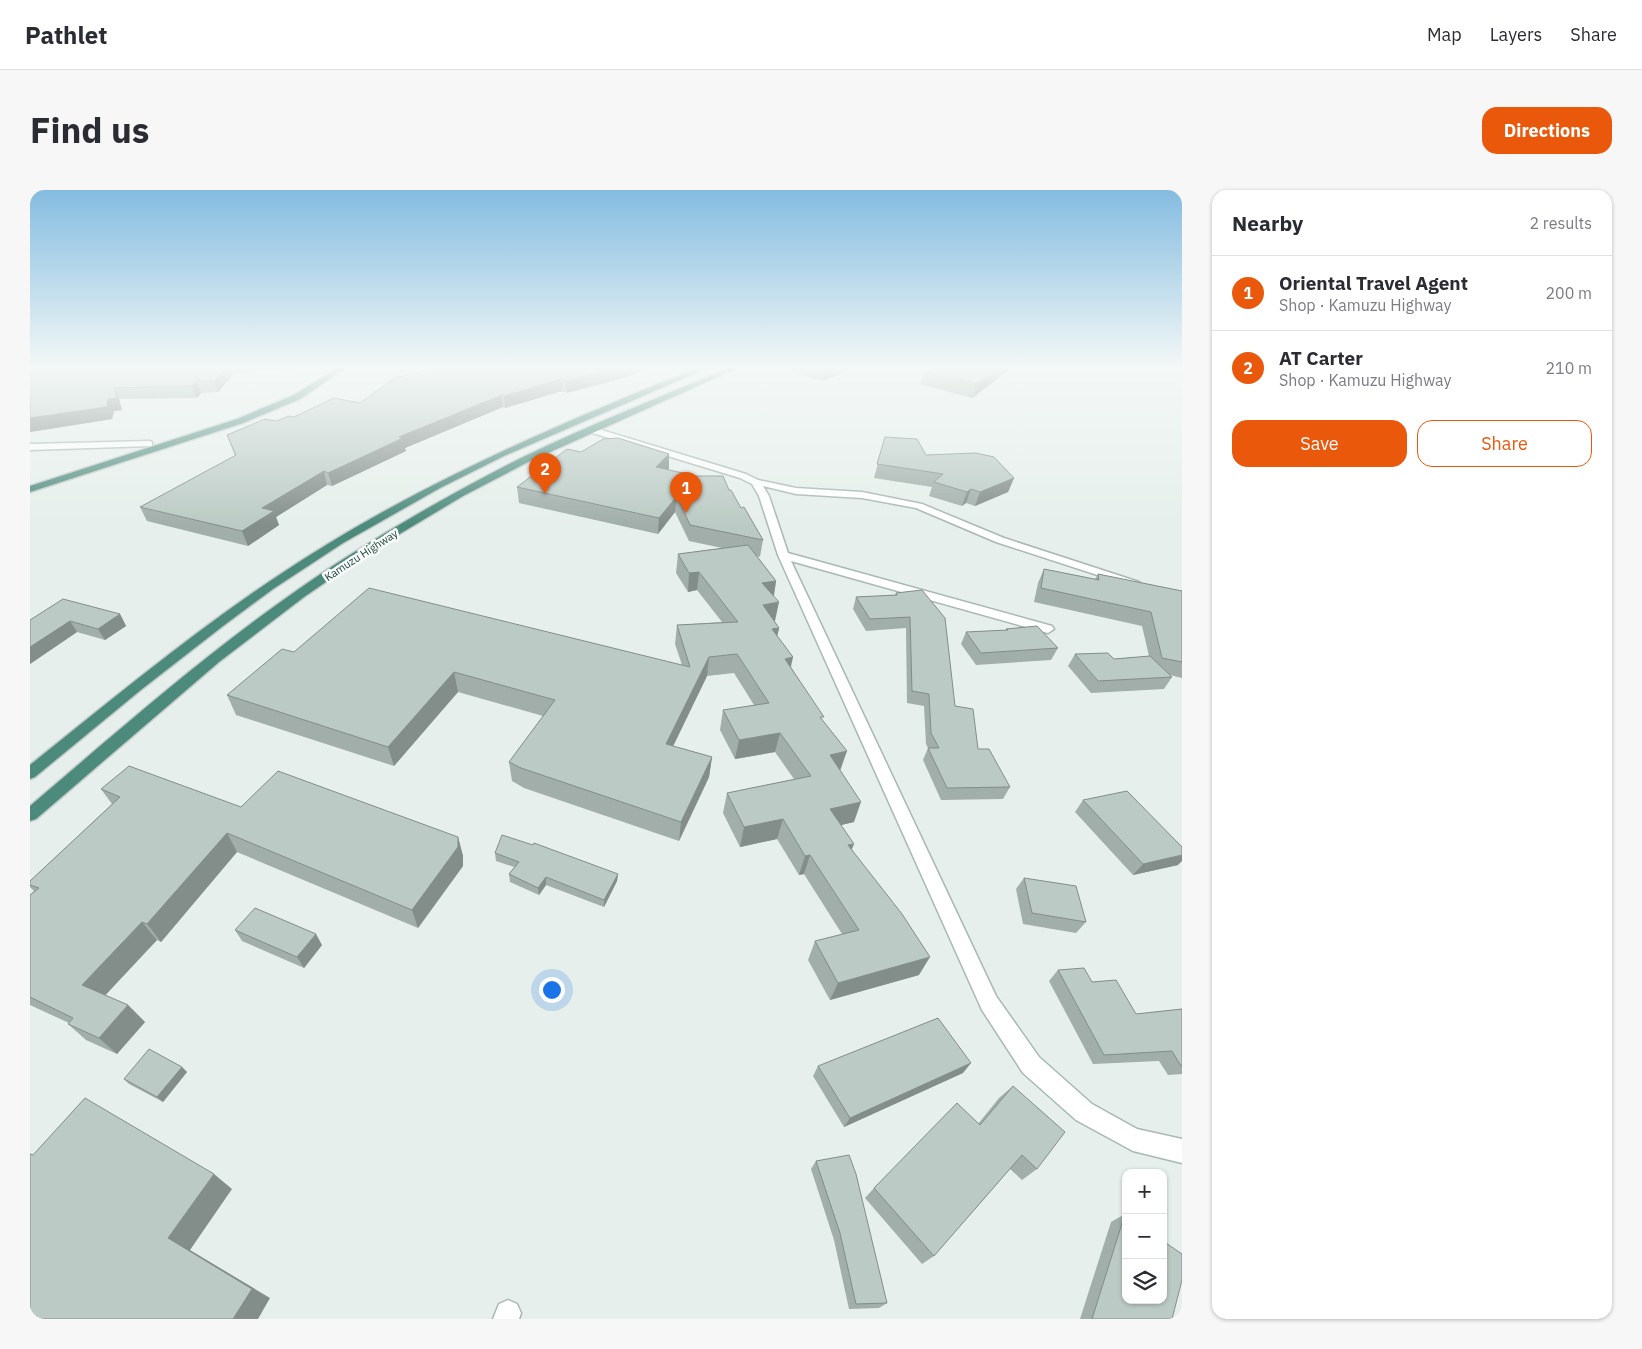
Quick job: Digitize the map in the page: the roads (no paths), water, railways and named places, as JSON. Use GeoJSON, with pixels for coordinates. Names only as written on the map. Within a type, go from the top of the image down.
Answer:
{"type":"FeatureCollection","features":[{"type":"Feature","properties":{"kind":"highway"},"geometry":{"type":"LineString","coordinates":[[30,481],[224,420]]}},
{"type":"Feature","properties":{"kind":"highway"},"geometry":{"type":"LineString","coordinates":[[30,489],[243,420]]}},
{"type":"Feature","properties":{"kind":"highway","name":"Kamuzu Highway"},"geometry":{"type":"LineString","coordinates":[[30,773],[128,693],[247,602],[334,546],[438,486],[515,447],[581,420]]}},
{"type":"Feature","properties":{"kind":"highway","name":"Kamuzu Highway"},"geometry":{"type":"LineString","coordinates":[[30,815],[162,702],[278,609],[361,553],[460,494],[536,454],[616,420]]}},
{"type":"Feature","properties":{"kind":"street"},"geometry":{"type":"LineString","coordinates":[[592,430],[743,476],[755,482],[796,491],[862,495],[919,506],[1000,540],[1146,587]]}},
{"type":"Feature","properties":{"kind":"street"},"geometry":{"type":"LineString","coordinates":[[30,447],[149,444]]}},
{"type":"Feature","properties":{"kind":"street"},"geometry":{"type":"LineString","coordinates":[[755,482],[764,496],[783,555],[989,1003],[1031,1065],[1084,1112],[1133,1140],[1182,1151]]}},
{"type":"Feature","properties":{"kind":"street"},"geometry":{"type":"LineString","coordinates":[[783,555],[1048,629]]}},
{"type":"Feature","properties":{"kind":"place","name":"AT Carter"},"geometry":{"type":"Point","coordinates":[545,494]}},
{"type":"Feature","properties":{"kind":"place","name":"Oriental Travel Agent"},"geometry":{"type":"Point","coordinates":[686,513]}}]}
